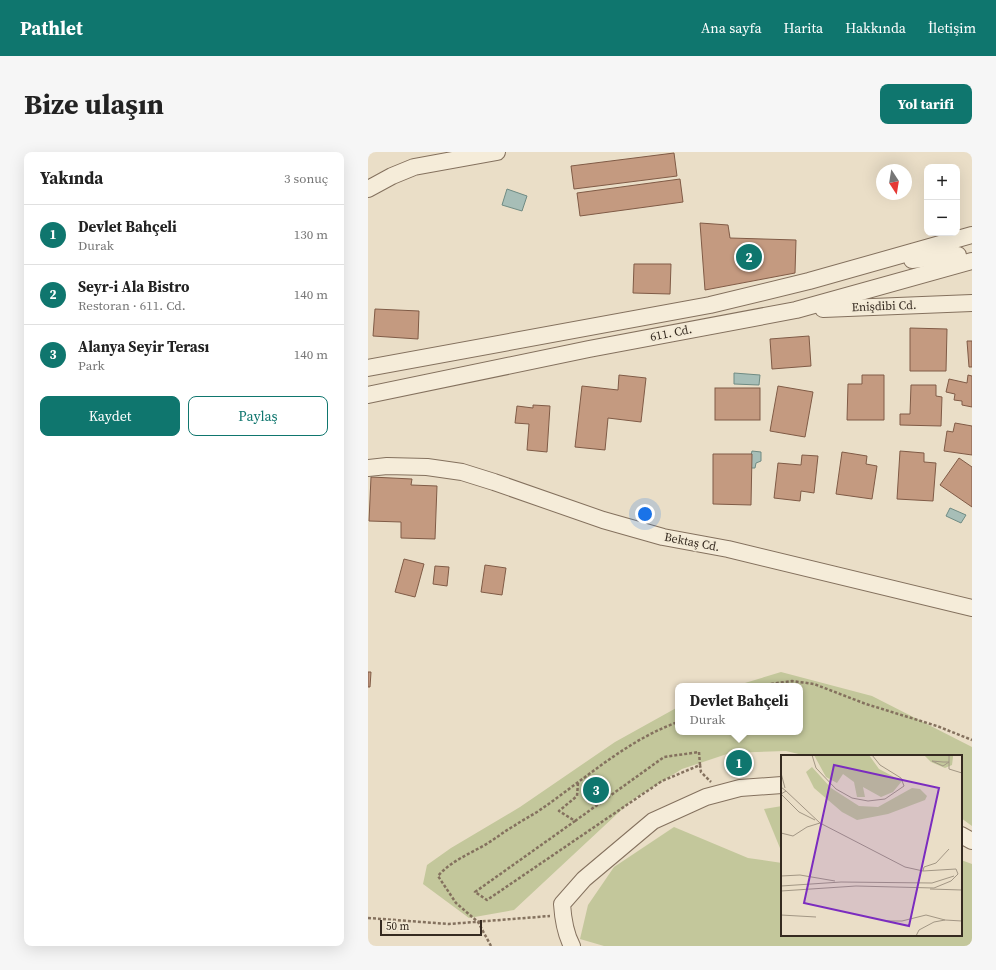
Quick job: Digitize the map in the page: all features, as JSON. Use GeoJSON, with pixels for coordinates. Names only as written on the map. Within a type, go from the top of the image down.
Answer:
{"type":"FeatureCollection","features":[{"type":"Feature","properties":{"kind":"street"},"geometry":{"type":"LineString","coordinates":[[368,189],[392,176],[414,167],[497,152]]}},
{"type":"Feature","properties":{"kind":"street","name":"611. Cd."},"geometry":{"type":"LineString","coordinates":[[368,368],[710,305],[870,265],[972,235]]}},
{"type":"Feature","properties":{"kind":"street"},"geometry":{"type":"LineString","coordinates":[[870,265],[965,258]]}},
{"type":"Feature","properties":{"kind":"street","name":"611. Cd."},"geometry":{"type":"LineString","coordinates":[[368,395],[589,349],[796,310],[965,258]]}},
{"type":"Feature","properties":{"kind":"street","name":"Enişdibi Cd."},"geometry":{"type":"LineString","coordinates":[[796,310],[972,303]]}},
{"type":"Feature","properties":{"kind":"street","name":"Bektaş Cd."},"geometry":{"type":"LineString","coordinates":[[368,468],[386,466],[427,467],[462,472],[603,520],[663,537],[728,549],[972,608]]}},
{"type":"Feature","properties":{"kind":"street"},"geometry":{"type":"LineString","coordinates":[[572,946],[568,937],[563,916],[562,904],[584,879],[653,821],[706,797],[740,788],[781,785]]}},
{"type":"Feature","properties":{"kind":"street"},"geometry":{"type":"LineString","coordinates":[[962,836],[972,841]]}},
{"type":"Feature","properties":{"kind":"path"},"geometry":{"type":"LineString","coordinates":[[778,683],[792,681],[814,684],[866,704],[937,726],[972,740]]}},
{"type":"Feature","properties":{"kind":"path"},"geometry":{"type":"LineString","coordinates":[[491,946],[478,922],[456,903],[438,876],[443,870],[463,856],[484,846],[536,812],[578,783],[605,761],[640,740],[664,727],[675,723]]}},
{"type":"Feature","properties":{"kind":"path"},"geometry":{"type":"LineString","coordinates":[[700,765],[662,781],[487,900],[475,892],[664,757],[699,752],[701,772],[721,793]]}},
{"type":"Feature","properties":{"kind":"path"},"geometry":{"type":"LineString","coordinates":[[575,821],[560,811],[577,796],[578,783]]}},
{"type":"Feature","properties":{"kind":"path"},"geometry":{"type":"LineString","coordinates":[[368,918],[449,924],[563,916]]}},
{"type":"Feature","properties":{"kind":"green space"},"geometry":{"type":"Polygon","coordinates":[[[781,672],[872,696],[972,747],[972,826],[962,819],[962,755],[803,755],[786,751],[730,753],[682,769],[632,800],[514,910],[469,918],[423,884],[427,865],[451,848],[520,807],[615,742],[675,709],[675,735],[803,735],[803,683],[745,683],[781,672]]]}},
{"type":"Feature","properties":{"kind":"green space"},"geometry":{"type":"Polygon","coordinates":[[[781,806],[781,851],[764,809],[781,806]]]}},
{"type":"Feature","properties":{"kind":"green space"},"geometry":{"type":"Polygon","coordinates":[[[674,827],[748,858],[781,863],[781,936],[962,936],[962,860],[972,864],[972,946],[604,946],[580,939],[588,905],[614,867],[674,827]]]}},
{"type":"Feature","properties":{"kind":"water"},"geometry":{"type":"Polygon","coordinates":[[[507,189],[527,196],[522,211],[502,205],[507,189]]]}},
{"type":"Feature","properties":{"kind":"water"},"geometry":{"type":"Polygon","coordinates":[[[734,373],[760,375],[759,385],[734,384],[734,373]]]}},
{"type":"Feature","properties":{"kind":"water"},"geometry":{"type":"Polygon","coordinates":[[[752,451],[761,452],[761,461],[756,463],[755,468],[748,468],[752,451]]]}},
{"type":"Feature","properties":{"kind":"water"},"geometry":{"type":"Polygon","coordinates":[[[950,508],[966,515],[961,523],[946,516],[950,508]]]}},
{"type":"Feature","properties":{"kind":"building"},"geometry":{"type":"Polygon","coordinates":[[[674,153],[677,176],[574,189],[571,166],[674,153]]]}},
{"type":"Feature","properties":{"kind":"building"},"geometry":{"type":"Polygon","coordinates":[[[680,179],[683,202],[580,216],[577,193],[680,179]]]}},
{"type":"Feature","properties":{"kind":"building"},"geometry":{"type":"Polygon","coordinates":[[[700,223],[728,225],[730,238],[796,240],[795,273],[705,290],[700,223]]]}},
{"type":"Feature","properties":{"kind":"building"},"geometry":{"type":"Polygon","coordinates":[[[634,264],[671,264],[670,294],[633,293],[634,264]]]}},
{"type":"Feature","properties":{"kind":"building"},"geometry":{"type":"Polygon","coordinates":[[[375,309],[419,311],[418,339],[373,336],[375,309]]]}},
{"type":"Feature","properties":{"kind":"building"},"geometry":{"type":"Polygon","coordinates":[[[910,328],[947,329],[946,371],[910,371],[910,328]]]}},
{"type":"Feature","properties":{"kind":"building"},"geometry":{"type":"Polygon","coordinates":[[[809,336],[811,366],[772,369],[770,339],[809,336]]]}},
{"type":"Feature","properties":{"kind":"building"},"geometry":{"type":"Polygon","coordinates":[[[967,341],[972,341],[972,367],[969,367],[967,341]]]}},
{"type":"Feature","properties":{"kind":"building"},"geometry":{"type":"Polygon","coordinates":[[[619,375],[646,378],[641,422],[608,418],[605,450],[575,447],[582,386],[618,390],[619,375]]]}},
{"type":"Feature","properties":{"kind":"building"},"geometry":{"type":"Polygon","coordinates":[[[862,375],[884,375],[884,420],[847,420],[848,384],[862,384],[862,375]]]}},
{"type":"Feature","properties":{"kind":"building"},"geometry":{"type":"Polygon","coordinates":[[[968,375],[972,376],[972,407],[962,405],[962,401],[954,400],[955,394],[946,392],[949,379],[967,383],[968,375]]]}},
{"type":"Feature","properties":{"kind":"building"},"geometry":{"type":"Polygon","coordinates":[[[911,385],[936,385],[936,396],[942,397],[941,426],[900,425],[900,414],[910,414],[911,385]]]}},
{"type":"Feature","properties":{"kind":"building"},"geometry":{"type":"Polygon","coordinates":[[[778,386],[813,392],[805,437],[770,431],[778,386]]]}},
{"type":"Feature","properties":{"kind":"building"},"geometry":{"type":"Polygon","coordinates":[[[715,388],[760,388],[760,420],[715,420],[715,388]]]}},
{"type":"Feature","properties":{"kind":"building"},"geometry":{"type":"Polygon","coordinates":[[[533,405],[550,406],[547,452],[527,450],[529,424],[515,423],[517,406],[533,408],[533,405]]]}},
{"type":"Feature","properties":{"kind":"building"},"geometry":{"type":"Polygon","coordinates":[[[955,423],[972,426],[972,455],[944,451],[947,431],[953,432],[955,423]]]}},
{"type":"Feature","properties":{"kind":"building"},"geometry":{"type":"Polygon","coordinates":[[[900,451],[924,453],[924,462],[936,463],[933,501],[897,499],[900,451]]]}},
{"type":"Feature","properties":{"kind":"building"},"geometry":{"type":"Polygon","coordinates":[[[842,452],[867,456],[866,464],[877,466],[872,499],[836,494],[842,452]]]}},
{"type":"Feature","properties":{"kind":"building"},"geometry":{"type":"Polygon","coordinates":[[[713,454],[752,454],[751,505],[713,504],[713,454]]]}},
{"type":"Feature","properties":{"kind":"building"},"geometry":{"type":"Polygon","coordinates":[[[802,455],[818,456],[814,493],[801,491],[800,501],[774,498],[778,463],[801,465],[802,455]]]}},
{"type":"Feature","properties":{"kind":"building"},"geometry":{"type":"Polygon","coordinates":[[[959,458],[972,467],[972,507],[940,485],[959,458]]]}},
{"type":"Feature","properties":{"kind":"building"},"geometry":{"type":"Polygon","coordinates":[[[371,477],[412,479],[411,485],[437,486],[435,539],[401,538],[401,522],[369,521],[371,477]]]}},
{"type":"Feature","properties":{"kind":"building"},"geometry":{"type":"Polygon","coordinates":[[[404,559],[424,564],[415,597],[395,592],[404,559]]]}},
{"type":"Feature","properties":{"kind":"building"},"geometry":{"type":"Polygon","coordinates":[[[485,565],[506,568],[502,595],[481,592],[485,565]]]}},
{"type":"Feature","properties":{"kind":"building"},"geometry":{"type":"Polygon","coordinates":[[[435,566],[449,567],[447,586],[433,584],[435,566]]]}},
{"type":"Feature","properties":{"kind":"building"},"geometry":{"type":"Polygon","coordinates":[[[368,672],[371,672],[370,687],[368,687],[368,672]]]}},
{"type":"Feature","properties":{"kind":"place","name":"Seyr-i Ala Bistro"},"geometry":{"type":"Point","coordinates":[749,257]}},
{"type":"Feature","properties":{"kind":"place","name":"Devlet Bahçeli"},"geometry":{"type":"Point","coordinates":[739,763]}},
{"type":"Feature","properties":{"kind":"place","name":"Alanya Seyir Terası"},"geometry":{"type":"Point","coordinates":[596,790]}}]}
